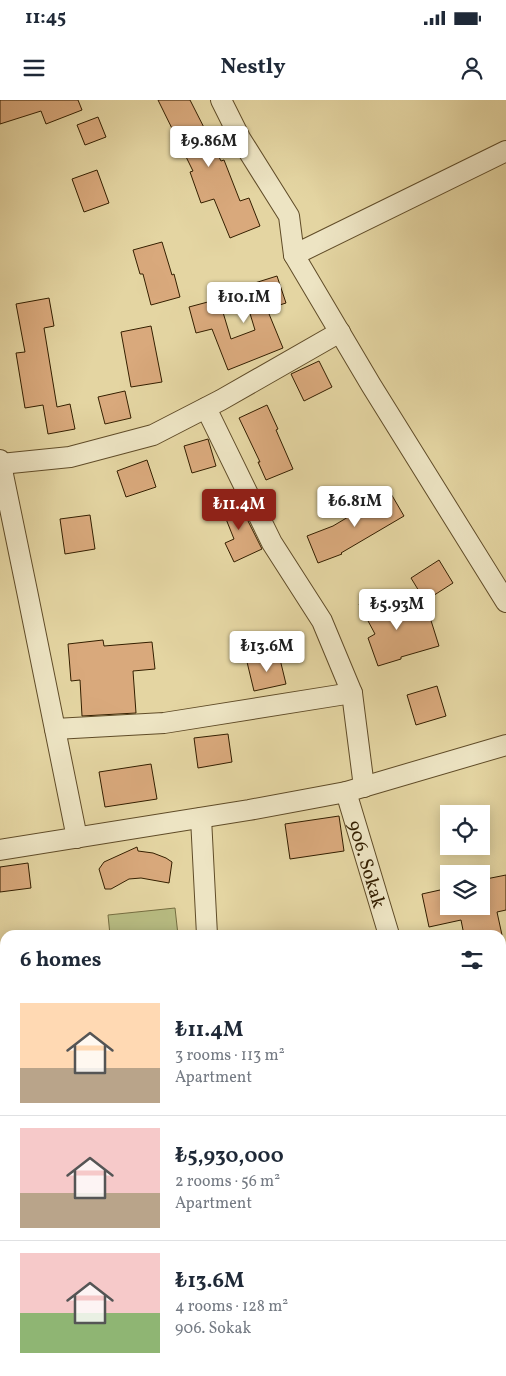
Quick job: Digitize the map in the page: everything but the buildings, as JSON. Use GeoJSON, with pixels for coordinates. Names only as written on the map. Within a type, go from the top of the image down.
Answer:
{"type":"FeatureCollection","features":[{"type":"Feature","properties":{"kind":"street"},"geometry":{"type":"LineString","coordinates":[[221,100],[240,138],[288,216],[294,255],[371,385],[506,602]]}},
{"type":"Feature","properties":{"kind":"street"},"geometry":{"type":"LineString","coordinates":[[294,255],[506,151]]}},
{"type":"Feature","properties":{"kind":"street"},"geometry":{"type":"LineString","coordinates":[[76,838],[0,462],[70,457],[153,435],[206,408],[340,332]]}},
{"type":"Feature","properties":{"kind":"street","name":"906. Sokak"},"geometry":{"type":"LineString","coordinates":[[206,408],[272,543],[322,620],[352,693],[355,790],[388,930]]}},
{"type":"Feature","properties":{"kind":"street"},"geometry":{"type":"LineString","coordinates":[[55,729],[164,724],[352,693]]}},
{"type":"Feature","properties":{"kind":"street"},"geometry":{"type":"LineString","coordinates":[[0,850],[201,818],[355,790],[506,745]]}},
{"type":"Feature","properties":{"kind":"street"},"geometry":{"type":"LineString","coordinates":[[201,818],[206,930]]}},
{"type":"Feature","properties":{"kind":"green space"},"geometry":{"type":"Polygon","coordinates":[[[175,908],[177,930],[110,930],[108,915],[175,908]]]}}]}
